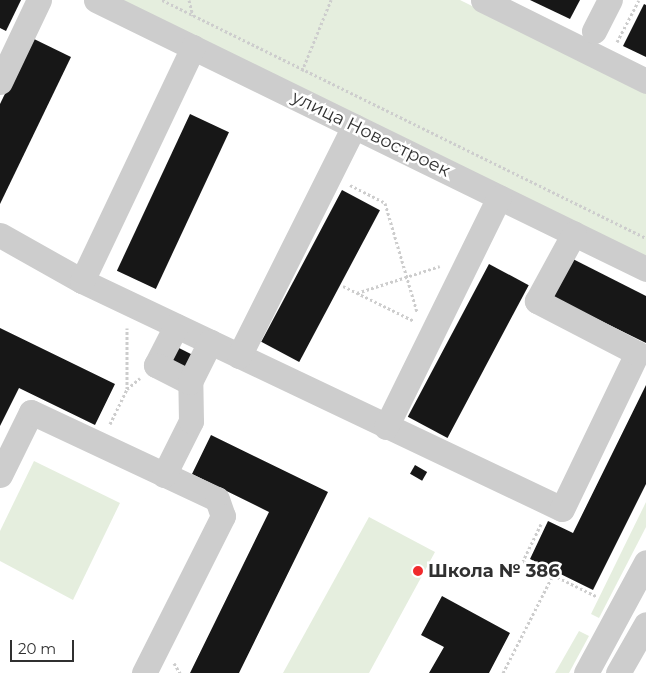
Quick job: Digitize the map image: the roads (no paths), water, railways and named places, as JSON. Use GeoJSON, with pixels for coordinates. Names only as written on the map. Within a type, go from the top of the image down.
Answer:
{"type":"FeatureCollection","features":[{"type":"Feature","properties":{"kind":"street"},"geometry":{"type":"LineString","coordinates":[[0,82],[8,43],[39,0]]}},
{"type":"Feature","properties":{"kind":"street","name":"улица Новостроек"},"geometry":{"type":"LineString","coordinates":[[96,0],[646,269]]}},
{"type":"Feature","properties":{"kind":"street"},"geometry":{"type":"LineString","coordinates":[[483,0],[646,81]]}},
{"type":"Feature","properties":{"kind":"street"},"geometry":{"type":"LineString","coordinates":[[594,31],[610,0]]}},
{"type":"Feature","properties":{"kind":"street"},"geometry":{"type":"LineString","coordinates":[[82,281],[193,47]]}},
{"type":"Feature","properties":{"kind":"street"},"geometry":{"type":"LineString","coordinates":[[239,356],[354,126]]}},
{"type":"Feature","properties":{"kind":"street"},"geometry":{"type":"LineString","coordinates":[[386,427],[499,197]]}},
{"type":"Feature","properties":{"kind":"street"},"geometry":{"type":"LineString","coordinates":[[0,236],[82,281],[562,509],[637,353],[537,301],[574,233]]}},
{"type":"Feature","properties":{"kind":"street"},"geometry":{"type":"LineString","coordinates":[[176,326],[156,365],[190,382]]}},
{"type":"Feature","properties":{"kind":"street"},"geometry":{"type":"LineString","coordinates":[[164,475],[191,421],[190,382],[210,342]]}},
{"type":"Feature","properties":{"kind":"street"},"geometry":{"type":"LineString","coordinates":[[0,475],[31,412],[217,499],[223,516],[144,673]]}},
{"type":"Feature","properties":{"kind":"street"},"geometry":{"type":"LineString","coordinates":[[586,673],[646,562]]}},
{"type":"Feature","properties":{"kind":"street"},"geometry":{"type":"LineString","coordinates":[[614,623],[643,631],[618,673]]}},
{"type":"Feature","properties":{"kind":"place","name":"Школа № 386"},"geometry":{"type":"Point","coordinates":[418,571]}}]}
